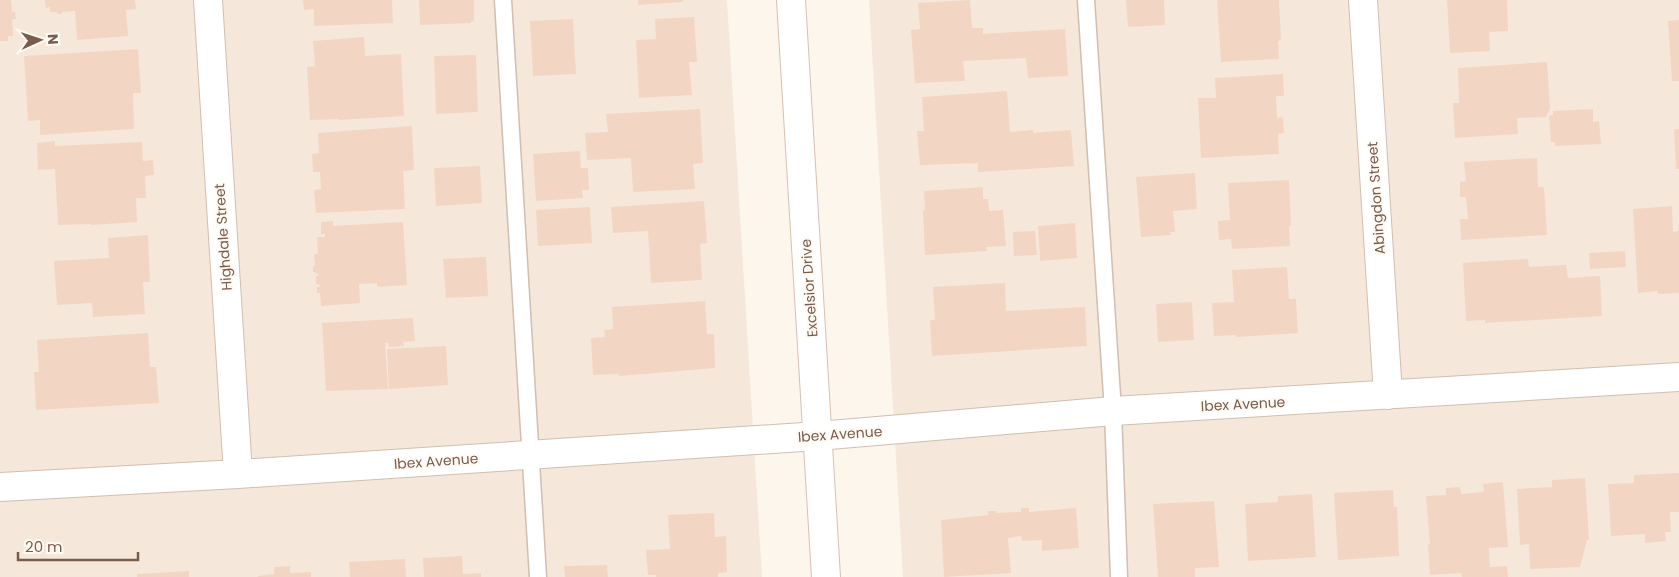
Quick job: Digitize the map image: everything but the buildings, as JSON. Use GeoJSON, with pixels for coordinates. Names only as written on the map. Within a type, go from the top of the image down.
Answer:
{"type":"FeatureCollection","features":[{"type":"Feature","properties":{"kind":"street","name":"Highdale Street"},"geometry":{"type":"LineString","coordinates":[[208,0],[238,474]]}},
{"type":"Feature","properties":{"kind":"street","name":"Excelsior Drive"},"geometry":{"type":"LineString","coordinates":[[791,0],[826,577]]}},
{"type":"Feature","properties":{"kind":"street","name":"Abingdon Street"},"geometry":{"type":"LineString","coordinates":[[1364,0],[1388,395]]}},
{"type":"Feature","properties":{"kind":"street","name":"Ibex Avenue"},"geometry":{"type":"LineString","coordinates":[[0,487],[238,474],[818,436],[1113,411],[1679,377]]}},
{"type":"Feature","properties":{"kind":"lane"},"geometry":{"type":"LineString","coordinates":[[503,0],[538,577]]}},
{"type":"Feature","properties":{"kind":"lane"},"geometry":{"type":"LineString","coordinates":[[1086,0],[1113,411],[1119,577]]}},
{"type":"Feature","properties":{"kind":"shaded area"},"geometry":{"type":"Polygon","coordinates":[[[0,0],[727,0],[762,577],[0,577],[0,0]]]}},
{"type":"Feature","properties":{"kind":"shaded area"},"geometry":{"type":"Polygon","coordinates":[[[869,0],[1679,0],[1679,577],[903,577],[869,0]]]}}]}
